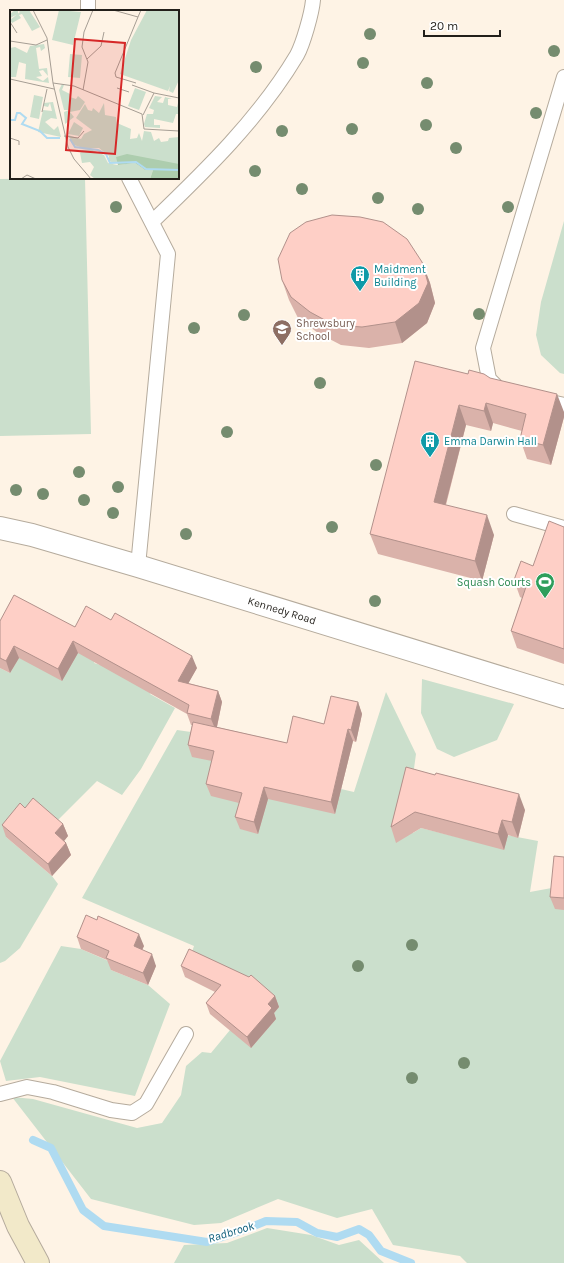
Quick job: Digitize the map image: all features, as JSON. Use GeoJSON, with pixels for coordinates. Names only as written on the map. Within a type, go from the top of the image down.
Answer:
{"type":"FeatureCollection","features":[{"type":"Feature","properties":{"kind":"main road"},"geometry":{"type":"LineString","coordinates":[[0,1182],[18,1226],[38,1263]]}},
{"type":"Feature","properties":{"kind":"street","name":"Kennedy Road"},"geometry":{"type":"LineString","coordinates":[[0,528],[138,566],[564,697]]}},
{"type":"Feature","properties":{"kind":"lane"},"geometry":{"type":"LineString","coordinates":[[152,222],[195,181],[257,113],[297,54],[312,11],[313,0]]}},
{"type":"Feature","properties":{"kind":"lane"},"geometry":{"type":"LineString","coordinates":[[514,394],[499,390],[489,379],[483,348],[564,76]]}},
{"type":"Feature","properties":{"kind":"lane"},"geometry":{"type":"LineString","coordinates":[[130,179],[168,254],[138,566]]}},
{"type":"Feature","properties":{"kind":"lane"},"geometry":{"type":"LineString","coordinates":[[528,397],[564,405]]}},
{"type":"Feature","properties":{"kind":"lane"},"geometry":{"type":"LineString","coordinates":[[514,514],[564,528]]}},
{"type":"Feature","properties":{"kind":"lane"},"geometry":{"type":"LineString","coordinates":[[0,1094],[27,1087],[53,1092],[110,1110],[132,1113],[146,1104],[186,1034]]}},
{"type":"Feature","properties":{"kind":"green space"},"geometry":{"type":"Polygon","coordinates":[[[0,179],[85,179],[91,434],[0,436],[0,179]]]}},
{"type":"Feature","properties":{"kind":"green space"},"geometry":{"type":"Polygon","coordinates":[[[564,221],[564,374],[560,373],[541,355],[536,335],[541,302],[564,221]]]}},
{"type":"Feature","properties":{"kind":"green space"},"geometry":{"type":"Polygon","coordinates":[[[80,648],[101,650],[94,663],[157,682],[150,694],[175,708],[141,769],[122,795],[97,781],[54,824],[6,837],[52,876],[58,884],[20,948],[5,961],[0,963],[0,668],[10,673],[22,652],[80,648]]]}},
{"type":"Feature","properties":{"kind":"green space"},"geometry":{"type":"Polygon","coordinates":[[[422,679],[514,704],[497,740],[454,757],[437,749],[421,713],[422,679]]]}},
{"type":"Feature","properties":{"kind":"green space"},"geometry":{"type":"Polygon","coordinates":[[[386,692],[416,754],[412,783],[413,833],[421,828],[477,842],[501,834],[538,841],[530,892],[557,887],[564,910],[564,1263],[467,1263],[460,1256],[393,1245],[372,1209],[337,1218],[278,1199],[221,1223],[194,1225],[91,1199],[12,1097],[33,1099],[137,1128],[162,1123],[181,1095],[186,1066],[202,1052],[211,1053],[230,1030],[272,1015],[279,1007],[190,958],[194,946],[82,898],[177,730],[198,733],[219,763],[251,797],[341,789],[354,792],[386,692]]]}},
{"type":"Feature","properties":{"kind":"green space"},"geometry":{"type":"Polygon","coordinates":[[[61,946],[81,949],[113,963],[111,970],[148,985],[170,1004],[135,1096],[40,1077],[6,1081],[0,1061],[61,946]]]}},
{"type":"Feature","properties":{"kind":"green space"},"geometry":{"type":"Polygon","coordinates":[[[267,1228],[311,1235],[339,1245],[359,1240],[384,1263],[174,1263],[184,1245],[227,1243],[267,1228]]]}},
{"type":"Feature","properties":{"kind":"building","name":"Maidment Building"},"geometry":{"type":"Polygon","coordinates":[[[332,215],[360,217],[383,222],[407,239],[422,262],[428,283],[419,303],[395,322],[362,327],[334,325],[310,312],[291,297],[282,280],[278,259],[290,233],[306,222],[332,215]]]}},
{"type":"Feature","properties":{"kind":"building"},"geometry":{"type":"Polygon","coordinates":[[[415,361],[468,374],[469,370],[484,374],[490,378],[557,394],[543,445],[520,439],[526,414],[486,403],[484,411],[459,405],[434,502],[487,515],[475,561],[370,534],[415,361]]]}},
{"type":"Feature","properties":{"kind":"building","name":"Squash Courts"},"geometry":{"type":"Polygon","coordinates":[[[549,521],[564,527],[564,649],[511,631],[527,584],[514,580],[521,561],[533,566],[549,521]]]}},
{"type":"Feature","properties":{"kind":"building"},"geometry":{"type":"Polygon","coordinates":[[[14,595],[75,627],[86,606],[111,620],[115,613],[192,656],[178,681],[218,691],[211,719],[187,713],[189,705],[73,641],[58,669],[14,646],[6,661],[0,658],[0,621],[14,595]]]}},
{"type":"Feature","properties":{"kind":"building"},"geometry":{"type":"Polygon","coordinates":[[[331,696],[358,702],[351,730],[348,729],[331,802],[264,787],[254,822],[235,817],[242,793],[206,784],[214,751],[188,745],[193,722],[287,743],[293,716],[324,724],[331,696]]]}},
{"type":"Feature","properties":{"kind":"building"},"geometry":{"type":"Polygon","coordinates":[[[406,767],[519,794],[512,822],[502,820],[498,834],[415,812],[391,827],[406,767]]]}},
{"type":"Feature","properties":{"kind":"building"},"geometry":{"type":"Polygon","coordinates":[[[33,798],[63,824],[55,833],[66,843],[48,864],[2,825],[20,803],[25,808],[33,798]]]}},
{"type":"Feature","properties":{"kind":"building"},"geometry":{"type":"Polygon","coordinates":[[[554,856],[564,857],[564,898],[550,897],[554,856]]]}},
{"type":"Feature","properties":{"kind":"building"},"geometry":{"type":"Polygon","coordinates":[[[86,915],[97,920],[98,916],[139,934],[134,946],[152,954],[143,973],[106,958],[109,951],[77,937],[86,915]]]}},
{"type":"Feature","properties":{"kind":"building"},"geometry":{"type":"Polygon","coordinates":[[[189,949],[249,977],[251,975],[275,996],[268,1004],[272,1008],[247,1037],[206,1003],[221,985],[181,966],[189,949]]]}},
{"type":"Feature","properties":{"kind":"waterway","name":"Radbrook"},"geometry":{"type":"LineString","coordinates":[[33,1140],[51,1148],[83,1210],[104,1226],[207,1242],[266,1221],[297,1222],[317,1233],[337,1237],[359,1229],[369,1235],[381,1251],[411,1263]]}},
{"type":"Feature","properties":{"kind":"place","name":"Maidment Building"},"geometry":{"type":"Point","coordinates":[360,292]}},
{"type":"Feature","properties":{"kind":"place","name":"Shrewsbury School"},"geometry":{"type":"Point","coordinates":[282,346]}},
{"type":"Feature","properties":{"kind":"place","name":"Emma Darwin Hall"},"geometry":{"type":"Point","coordinates":[430,458]}},
{"type":"Feature","properties":{"kind":"place","name":"Squash Courts"},"geometry":{"type":"Point","coordinates":[545,599]}}]}
